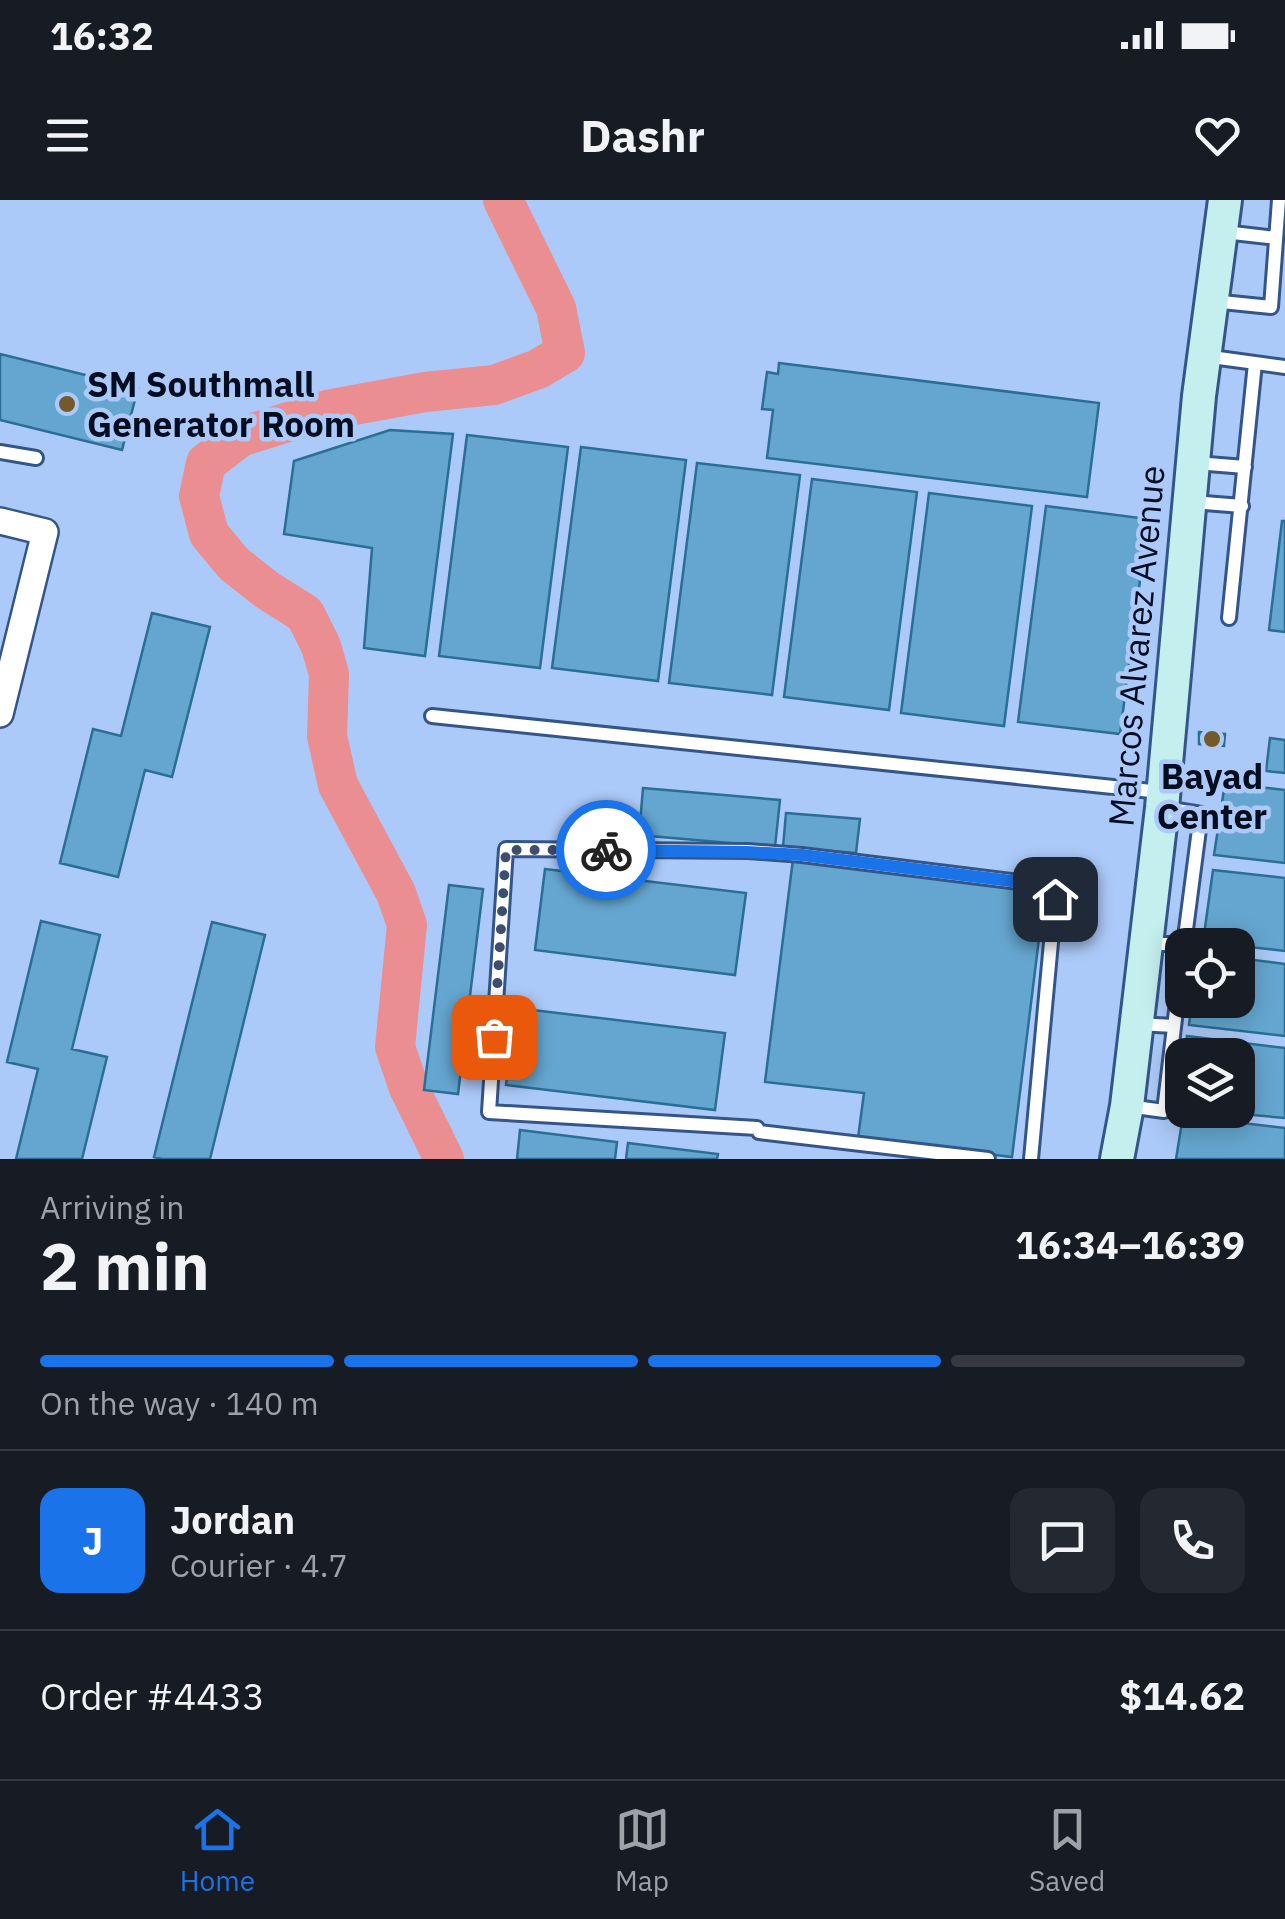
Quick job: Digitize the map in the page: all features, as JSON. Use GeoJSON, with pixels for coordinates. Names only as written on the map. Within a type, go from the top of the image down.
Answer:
{"type":"FeatureCollection","features":[{"type":"Feature","properties":{"kind":"main road","name":"Marcos Alvarez Avenue"},"geometry":{"type":"LineString","coordinates":[[1117,1159],[1146,944],[1204,356],[1223,216]]}},
{"type":"Feature","properties":{"kind":"street"},"geometry":{"type":"LineString","coordinates":[[0,522],[45,532],[0,714]]}},
{"type":"Feature","properties":{"kind":"lane"},"geometry":{"type":"LineString","coordinates":[[1212,301],[1271,308],[1279,200]]}},
{"type":"Feature","properties":{"kind":"lane"},"geometry":{"type":"LineString","coordinates":[[1223,216],[1276,238]]}},
{"type":"Feature","properties":{"kind":"lane"},"geometry":{"type":"LineString","coordinates":[[1204,356],[1285,367]]}},
{"type":"Feature","properties":{"kind":"lane"},"geometry":{"type":"LineString","coordinates":[[1229,618],[1255,363]]}},
{"type":"Feature","properties":{"kind":"lane"},"geometry":{"type":"LineString","coordinates":[[0,452],[36,458]]}},
{"type":"Feature","properties":{"kind":"lane"},"geometry":{"type":"LineString","coordinates":[[1193,463],[1245,467]]}},
{"type":"Feature","properties":{"kind":"lane"},"geometry":{"type":"LineString","coordinates":[[1190,502],[1242,506]]}},
{"type":"Feature","properties":{"kind":"lane"},"geometry":{"type":"LineString","coordinates":[[432,716],[1162,800],[1201,814],[1186,928]]}},
{"type":"Feature","properties":{"kind":"lane"},"geometry":{"type":"LineString","coordinates":[[988,1159],[759,1132],[757,1128],[490,1112],[506,850],[802,855],[1043,885],[1055,899],[1032,1159]]}},
{"type":"Feature","properties":{"kind":"lane"},"geometry":{"type":"LineString","coordinates":[[1146,944],[1165,944]]}},
{"type":"Feature","properties":{"kind":"lane"},"geometry":{"type":"LineString","coordinates":[[1127,1106],[1164,1111],[1175,1018]]}},
{"type":"Feature","properties":{"kind":"lane"},"geometry":{"type":"LineString","coordinates":[[1136,1024],[1174,1026]]}},
{"type":"Feature","properties":{"kind":"building","name":"SM Southmall Generator Room"},"geometry":{"type":"Polygon","coordinates":[[[0,354],[138,388],[122,450],[0,420],[0,354]]]}},
{"type":"Feature","properties":{"kind":"building"},"geometry":{"type":"Polygon","coordinates":[[[779,363],[1099,403],[1087,497],[767,458],[773,410],[762,409],[767,372],[778,374],[779,363]]]}},
{"type":"Feature","properties":{"kind":"building"},"geometry":{"type":"Polygon","coordinates":[[[390,430],[453,434],[425,656],[364,648],[372,548],[284,534],[294,461],[390,430]]]}},
{"type":"Feature","properties":{"kind":"building"},"geometry":{"type":"Polygon","coordinates":[[[467,435],[568,447],[540,668],[439,656],[467,435]]]}},
{"type":"Feature","properties":{"kind":"building"},"geometry":{"type":"Polygon","coordinates":[[[581,447],[686,460],[658,681],[552,668],[581,447]]]}},
{"type":"Feature","properties":{"kind":"building"},"geometry":{"type":"Polygon","coordinates":[[[697,463],[800,475],[772,695],[669,683],[697,463]]]}},
{"type":"Feature","properties":{"kind":"building"},"geometry":{"type":"Polygon","coordinates":[[[812,479],[917,492],[889,710],[784,697],[812,479]]]}},
{"type":"Feature","properties":{"kind":"building"},"geometry":{"type":"Polygon","coordinates":[[[929,493],[1032,506],[1004,726],[901,713],[929,493]]]}},
{"type":"Feature","properties":{"kind":"building"},"geometry":{"type":"Polygon","coordinates":[[[1046,506],[1148,519],[1120,734],[1018,722],[1046,506]]]}},
{"type":"Feature","properties":{"kind":"building"},"geometry":{"type":"Polygon","coordinates":[[[1285,521],[1285,632],[1269,630],[1285,521]]]}},
{"type":"Feature","properties":{"kind":"building"},"geometry":{"type":"Polygon","coordinates":[[[152,613],[210,627],[172,777],[145,770],[118,877],[60,863],[93,729],[121,736],[152,613]]]}},
{"type":"Feature","properties":{"kind":"building","name":"Bayad Center"},"geometry":{"type":"Polygon","coordinates":[[[1199,732],[1225,734],[1224,746],[1199,744],[1199,732]]]}},
{"type":"Feature","properties":{"kind":"building"},"geometry":{"type":"Polygon","coordinates":[[[1270,738],[1285,740],[1285,773],[1266,771],[1270,738]]]}},
{"type":"Feature","properties":{"kind":"building"},"geometry":{"type":"Polygon","coordinates":[[[1225,783],[1285,790],[1285,863],[1214,855],[1225,783]]]}},
{"type":"Feature","properties":{"kind":"building"},"geometry":{"type":"Polygon","coordinates":[[[643,788],[780,800],[775,847],[639,835],[643,788]]]}},
{"type":"Feature","properties":{"kind":"building"},"geometry":{"type":"Polygon","coordinates":[[[786,813],[860,819],[856,853],[783,847],[786,813]]]}},
{"type":"Feature","properties":{"kind":"building"},"geometry":{"type":"Polygon","coordinates":[[[793,859],[1045,890],[1012,1157],[858,1138],[864,1093],[765,1082],[793,859]]]}},
{"type":"Feature","properties":{"kind":"building"},"geometry":{"type":"Polygon","coordinates":[[[545,869],[746,893],[735,975],[535,950],[545,869]]]}},
{"type":"Feature","properties":{"kind":"building"},"geometry":{"type":"Polygon","coordinates":[[[1213,870],[1285,878],[1285,951],[1255,948],[1255,928],[1205,928],[1213,870]]]}},
{"type":"Feature","properties":{"kind":"building"},"geometry":{"type":"Polygon","coordinates":[[[449,885],[483,889],[458,1094],[424,1090],[449,885]]]}},
{"type":"Feature","properties":{"kind":"building"},"geometry":{"type":"Polygon","coordinates":[[[41,921],[100,935],[72,1049],[107,1057],[82,1159],[16,1159],[38,1069],[7,1062],[41,921]]]}},
{"type":"Feature","properties":{"kind":"building"},"geometry":{"type":"Polygon","coordinates":[[[212,922],[265,935],[210,1159],[162,1159],[154,1157],[212,922]]]}},
{"type":"Feature","properties":{"kind":"building"},"geometry":{"type":"Polygon","coordinates":[[[1255,960],[1285,964],[1285,1036],[1189,1025],[1190,1018],[1255,1018],[1255,960]]]}},
{"type":"Feature","properties":{"kind":"building"},"geometry":{"type":"Polygon","coordinates":[[[516,1008],[725,1033],[715,1110],[506,1085],[516,1008]]]}},
{"type":"Feature","properties":{"kind":"building"},"geometry":{"type":"Polygon","coordinates":[[[1255,1044],[1285,1048],[1285,1118],[1255,1115],[1255,1044]]]}},
{"type":"Feature","properties":{"kind":"building"},"geometry":{"type":"Polygon","coordinates":[[[1255,1124],[1285,1128],[1285,1159],[1176,1159],[1181,1128],[1255,1128],[1255,1124]]]}},
{"type":"Feature","properties":{"kind":"building"},"geometry":{"type":"Polygon","coordinates":[[[520,1130],[617,1142],[615,1159],[517,1159],[520,1130]]]}},
{"type":"Feature","properties":{"kind":"building"},"geometry":{"type":"Polygon","coordinates":[[[628,1143],[718,1154],[717,1159],[626,1159],[628,1143]]]}},
{"type":"Feature","properties":{"kind":"waterway"},"geometry":{"type":"LineString","coordinates":[[444,1159],[409,1088],[395,1047],[407,925],[396,893],[338,785],[327,736],[329,674],[321,646],[305,614],[234,564],[209,534],[199,496],[206,463],[240,437],[327,410],[425,392],[494,385],[538,369],[565,353],[556,308],[503,200]]}},
{"type":"Feature","properties":{"kind":"way so far"},"geometry":{"type":"LineString","coordinates":[[494,1037],[506,850],[606,850]]}},
{"type":"Feature","properties":{"kind":"place","name":"SM Southmall Generator Room"},"geometry":{"type":"Point","coordinates":[67,404]}},
{"type":"Feature","properties":{"kind":"place","name":"Bayad Center"},"geometry":{"type":"Point","coordinates":[1212,739]}},
{"type":"Feature","properties":{"kind":"route"},"geometry":{"type":"LineString","coordinates":[[606,850],[802,855],[1043,885],[1055,899]]}}]}
